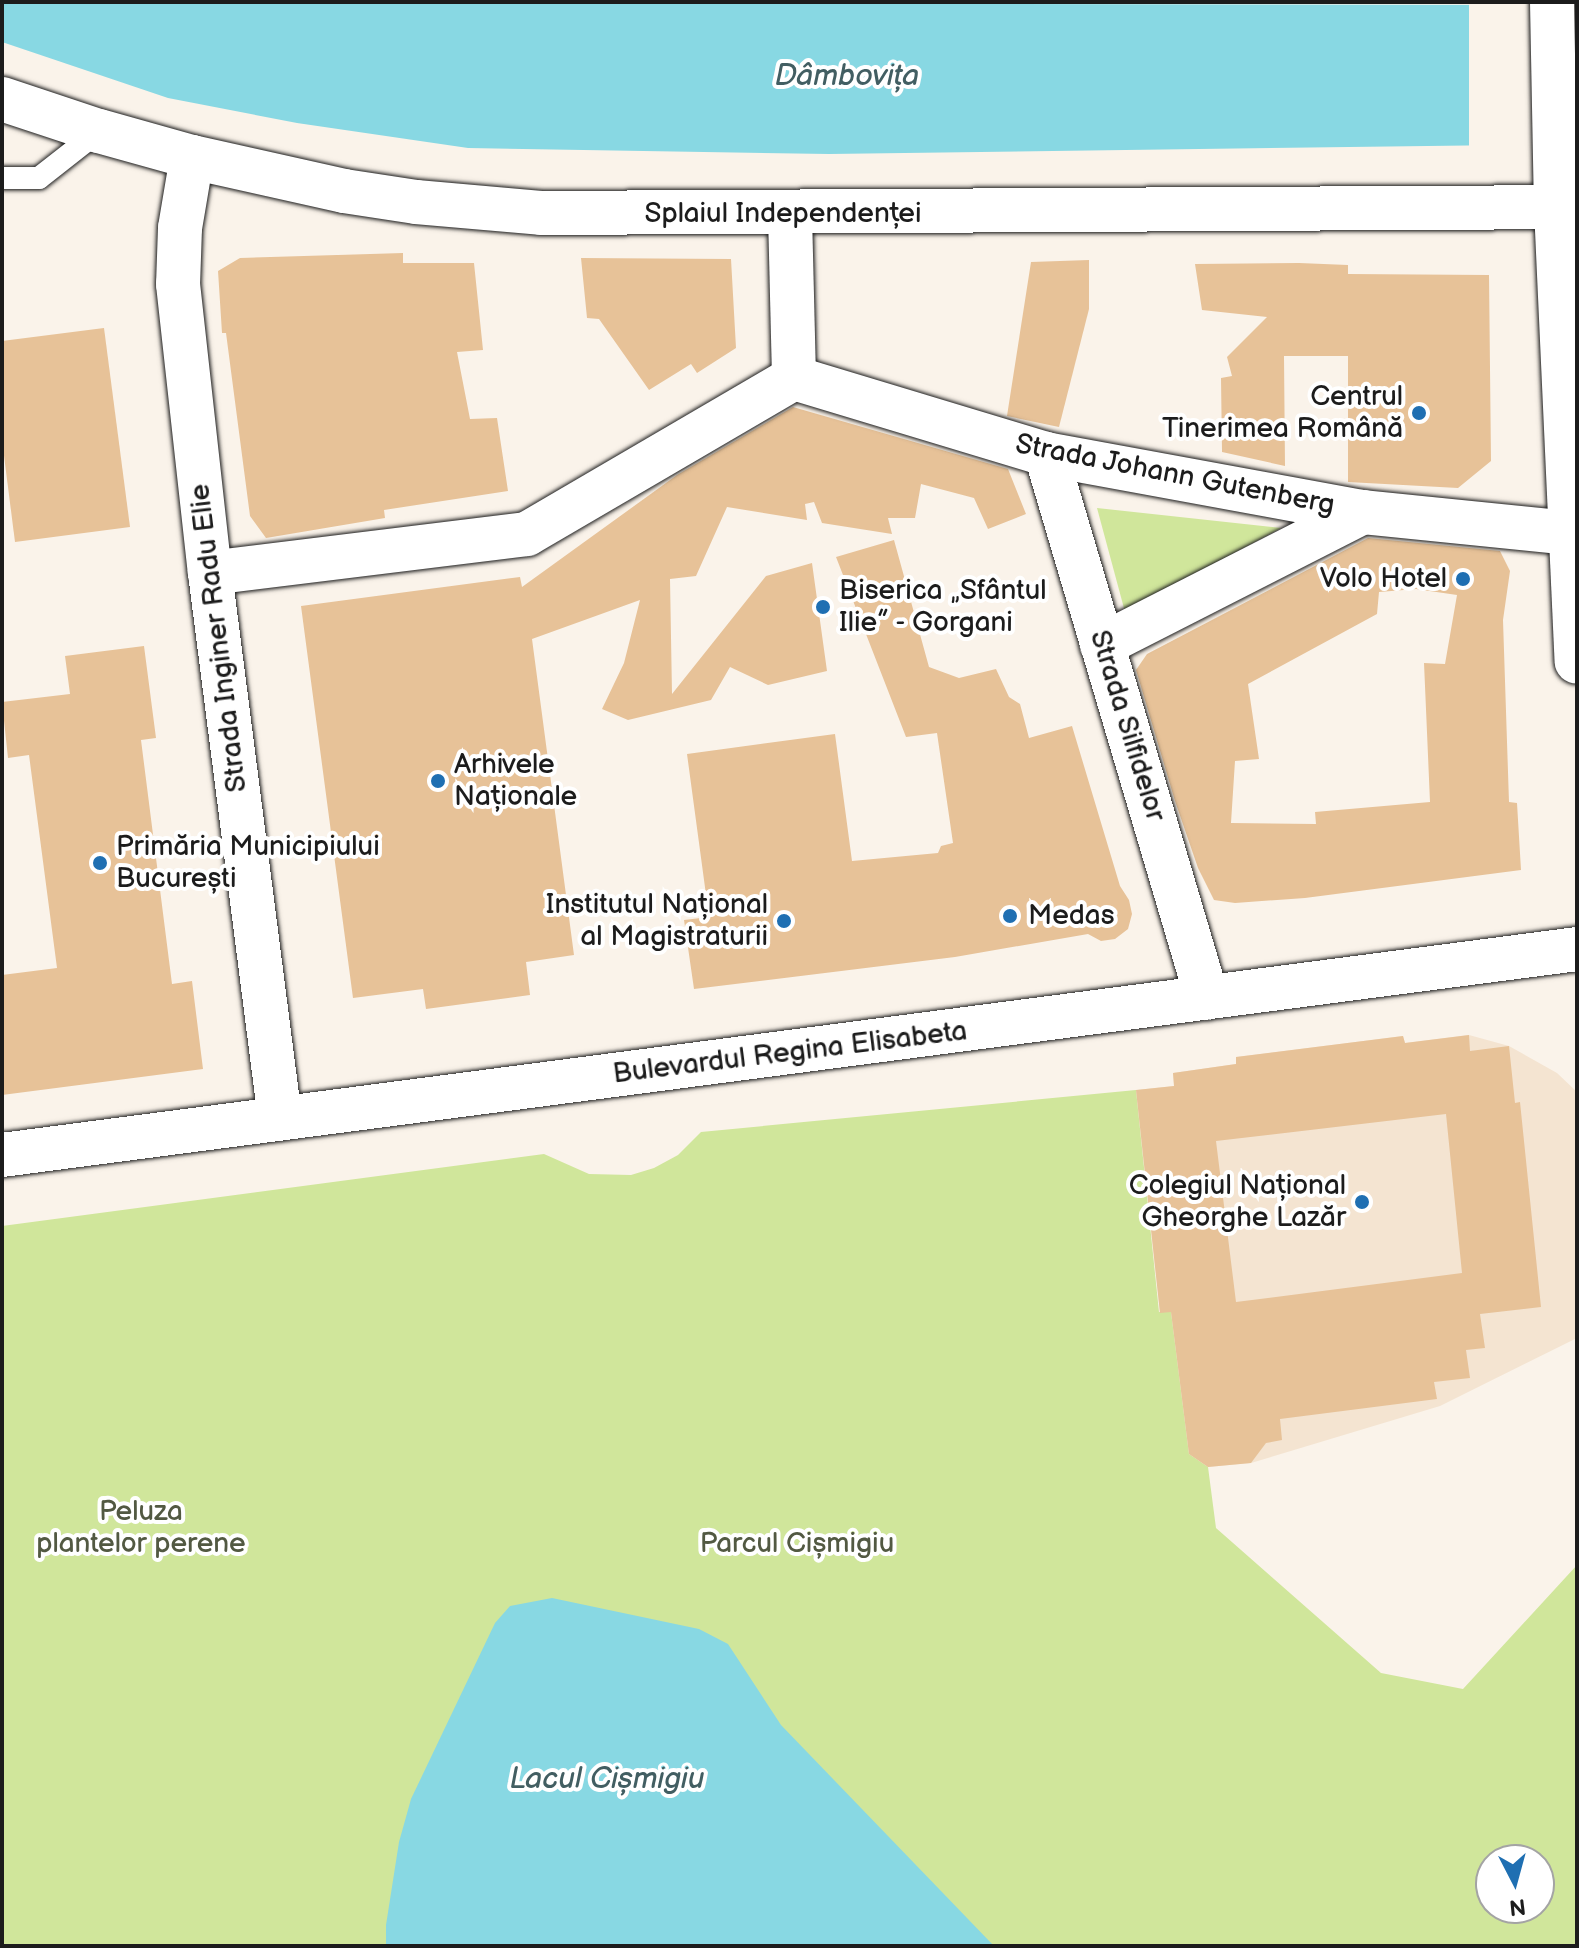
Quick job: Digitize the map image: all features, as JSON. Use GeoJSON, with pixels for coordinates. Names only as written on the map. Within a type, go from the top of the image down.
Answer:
{"type":"FeatureCollection","features":[{"type":"Feature","properties":{"kind":"main road"},"geometry":{"type":"LineString","coordinates":[[1552,2],[1568,310],[1569,533],[1577,662]]}},
{"type":"Feature","properties":{"kind":"main road","name":"Splaiul Independenței"},"geometry":{"type":"LineString","coordinates":[[2,99],[192,157],[344,191],[479,209],[541,213],[790,214],[1562,196]]}},
{"type":"Feature","properties":{"kind":"main road","name":"Strada Inginer Radu Elie"},"geometry":{"type":"LineString","coordinates":[[192,157],[180,228],[178,284],[210,573],[280,1119]]}},
{"type":"Feature","properties":{"kind":"main road"},"geometry":{"type":"LineString","coordinates":[[210,573],[527,534],[794,378],[790,214]]}},
{"type":"Feature","properties":{"kind":"main road","name":"Strada Johann Gutenberg"},"geometry":{"type":"LineString","coordinates":[[794,378],[1046,454],[1363,512],[1569,533]]}},
{"type":"Feature","properties":{"kind":"main road","name":"Strada Silfidelor"},"geometry":{"type":"LineString","coordinates":[[1046,454],[1207,998]]}},
{"type":"Feature","properties":{"kind":"main road"},"geometry":{"type":"LineString","coordinates":[[1102,645],[1363,512]]}},
{"type":"Feature","properties":{"kind":"main road","name":"Bulevardul Regina Elisabeta"},"geometry":{"type":"LineString","coordinates":[[2,1155],[1577,949]]}},
{"type":"Feature","properties":{"kind":"lane"},"geometry":{"type":"LineString","coordinates":[[2,178],[39,178],[99,131]]}},
{"type":"Feature","properties":{"kind":"shaded area","name":"Colegiul Național Gheorghe Lazăr"},"geometry":{"type":"Polygon","coordinates":[[[1469,1035],[1509,1046],[1557,1073],[1577,1092],[1577,1338],[1440,1406],[1251,1463],[1208,1467],[1189,1454],[1171,1312],[1160,1313],[1136,1090],[1174,1086],[1173,1073],[1236,1064],[1236,1057],[1403,1036],[1405,1043],[1469,1035]]]}},
{"type":"Feature","properties":{"kind":"green space"},"geometry":{"type":"Polygon","coordinates":[[[1097,508],[1281,528],[1125,612],[1097,508]]]}},
{"type":"Feature","properties":{"kind":"green space","name":"Parcul Cișmigiu"},"geometry":{"type":"Polygon","coordinates":[[[1136,1090],[1159,1312],[1171,1312],[1189,1454],[1208,1467],[1216,1528],[1381,1673],[1463,1689],[1577,1565],[1577,1946],[2,1946],[2,1226],[544,1154],[589,1174],[631,1175],[654,1168],[678,1155],[701,1132],[1136,1090]]]}},
{"type":"Feature","properties":{"kind":"water","name":"Dâmbovița"},"geometry":{"type":"Polygon","coordinates":[[[2,2],[1577,5],[1577,144],[829,154],[468,148],[297,123],[168,98],[2,42],[2,2]]]}},
{"type":"Feature","properties":{"kind":"water","name":"Lacul Cișmigiu"},"geometry":{"type":"Polygon","coordinates":[[[552,1598],[699,1629],[728,1644],[781,1725],[994,1946],[386,1946],[386,1925],[399,1842],[411,1799],[495,1623],[510,1606],[552,1598]]]}},
{"type":"Feature","properties":{"kind":"pier"},"geometry":{"type":"Polygon","coordinates":[[[1469,2],[1577,2],[1577,148],[1469,148],[1469,2]]]}},
{"type":"Feature","properties":{"kind":"building"},"geometry":{"type":"Polygon","coordinates":[[[403,253],[403,263],[474,263],[483,350],[457,352],[470,419],[497,418],[508,491],[384,510],[385,518],[266,538],[250,516],[226,333],[222,333],[218,271],[240,258],[403,253]]]}},
{"type":"Feature","properties":{"kind":"building"},"geometry":{"type":"Polygon","coordinates":[[[581,258],[731,259],[736,348],[697,373],[691,364],[649,390],[599,319],[587,318],[581,258]]]}},
{"type":"Feature","properties":{"kind":"building"},"geometry":{"type":"Polygon","coordinates":[[[1089,260],[1089,309],[1059,427],[1007,416],[1031,262],[1089,260]]]}},
{"type":"Feature","properties":{"kind":"building"},"geometry":{"type":"Polygon","coordinates":[[[1195,264],[1348,265],[1348,274],[1489,275],[1491,461],[1458,488],[1348,482],[1348,356],[1284,356],[1285,466],[1222,452],[1221,378],[1232,376],[1227,357],[1267,317],[1202,310],[1195,264]]]}},
{"type":"Feature","properties":{"kind":"building"},"geometry":{"type":"Polygon","coordinates":[[[104,328],[130,527],[15,542],[2,440],[2,341],[104,328]]]}},
{"type":"Feature","properties":{"kind":"building","name":"Arhivele Naționale"},"geometry":{"type":"Polygon","coordinates":[[[793,407],[1008,469],[1026,514],[988,529],[974,498],[921,484],[915,518],[888,518],[892,534],[822,523],[814,502],[805,504],[807,520],[727,507],[696,576],[670,579],[672,694],[766,576],[812,563],[827,671],[768,685],[730,667],[711,700],[628,720],[602,709],[624,663],[640,600],[532,639],[574,955],[526,962],[530,995],[426,1009],[423,989],[353,998],[301,606],[520,577],[522,587],[677,475],[793,407]]]}},
{"type":"Feature","properties":{"kind":"building"},"geometry":{"type":"Polygon","coordinates":[[[1368,538],[1500,551],[1510,571],[1503,620],[1509,802],[1517,803],[1521,870],[1305,898],[1235,903],[1214,900],[1198,868],[1175,801],[1136,670],[1147,654],[1368,538]],[[1416,589],[1379,592],[1377,614],[1248,684],[1259,759],[1235,761],[1231,823],[1316,824],[1315,812],[1430,802],[1424,663],[1445,664],[1457,595],[1416,589]]]}},
{"type":"Feature","properties":{"kind":"building"},"geometry":{"type":"Polygon","coordinates":[[[894,540],[929,667],[959,678],[996,669],[1009,697],[1020,704],[1029,738],[1072,726],[1120,886],[1129,900],[1132,914],[1128,929],[1115,939],[1101,941],[1088,934],[955,957],[694,989],[684,920],[709,917],[687,754],[835,734],[852,861],[938,853],[941,846],[953,843],[937,733],[906,737],[836,557],[894,540]]]}},
{"type":"Feature","properties":{"kind":"building","name":"Primăria Municipiului București"},"geometry":{"type":"Polygon","coordinates":[[[144,646],[156,738],[141,740],[172,984],[192,981],[203,1069],[2,1095],[2,975],[57,968],[29,755],[8,758],[2,702],[70,694],[65,656],[144,646]]]}},
{"type":"Feature","properties":{"kind":"building","name":"Colegiul Național Gheorghe Lazăr"},"geometry":{"type":"Polygon","coordinates":[[[1469,1035],[1470,1051],[1509,1046],[1515,1103],[1520,1102],[1541,1307],[1480,1314],[1485,1348],[1466,1350],[1470,1378],[1434,1382],[1437,1399],[1280,1419],[1282,1440],[1266,1443],[1251,1463],[1208,1467],[1189,1454],[1171,1312],[1160,1313],[1136,1090],[1174,1086],[1173,1073],[1236,1064],[1236,1057],[1403,1036],[1405,1043],[1469,1035]],[[1446,1114],[1216,1141],[1236,1302],[1462,1273],[1446,1114]]]}},
{"type":"Feature","properties":{"kind":"place","name":"Centrul Tinerimea Română"},"geometry":{"type":"Point","coordinates":[1419,413]}},
{"type":"Feature","properties":{"kind":"place","name":"Volo Hotel"},"geometry":{"type":"Point","coordinates":[1463,579]}},
{"type":"Feature","properties":{"kind":"place","name":"Biserica „Sfântul Ilie” - Gorgani"},"geometry":{"type":"Point","coordinates":[823,607]}},
{"type":"Feature","properties":{"kind":"place","name":"Arhivele Naționale"},"geometry":{"type":"Point","coordinates":[438,781]}},
{"type":"Feature","properties":{"kind":"place","name":"Primăria Municipiului București"},"geometry":{"type":"Point","coordinates":[100,863]}},
{"type":"Feature","properties":{"kind":"place","name":"Medas"},"geometry":{"type":"Point","coordinates":[1010,916]}},
{"type":"Feature","properties":{"kind":"place","name":"Institutul Național al Magistraturii"},"geometry":{"type":"Point","coordinates":[784,921]}},
{"type":"Feature","properties":{"kind":"place","name":"Colegiul Național Gheorghe Lazăr"},"geometry":{"type":"Point","coordinates":[1362,1202]}},
{"type":"Feature","properties":{"kind":"park label","name":"Peluza plantelor perene"},"geometry":{"type":"Point","coordinates":[141,1528]}}]}
